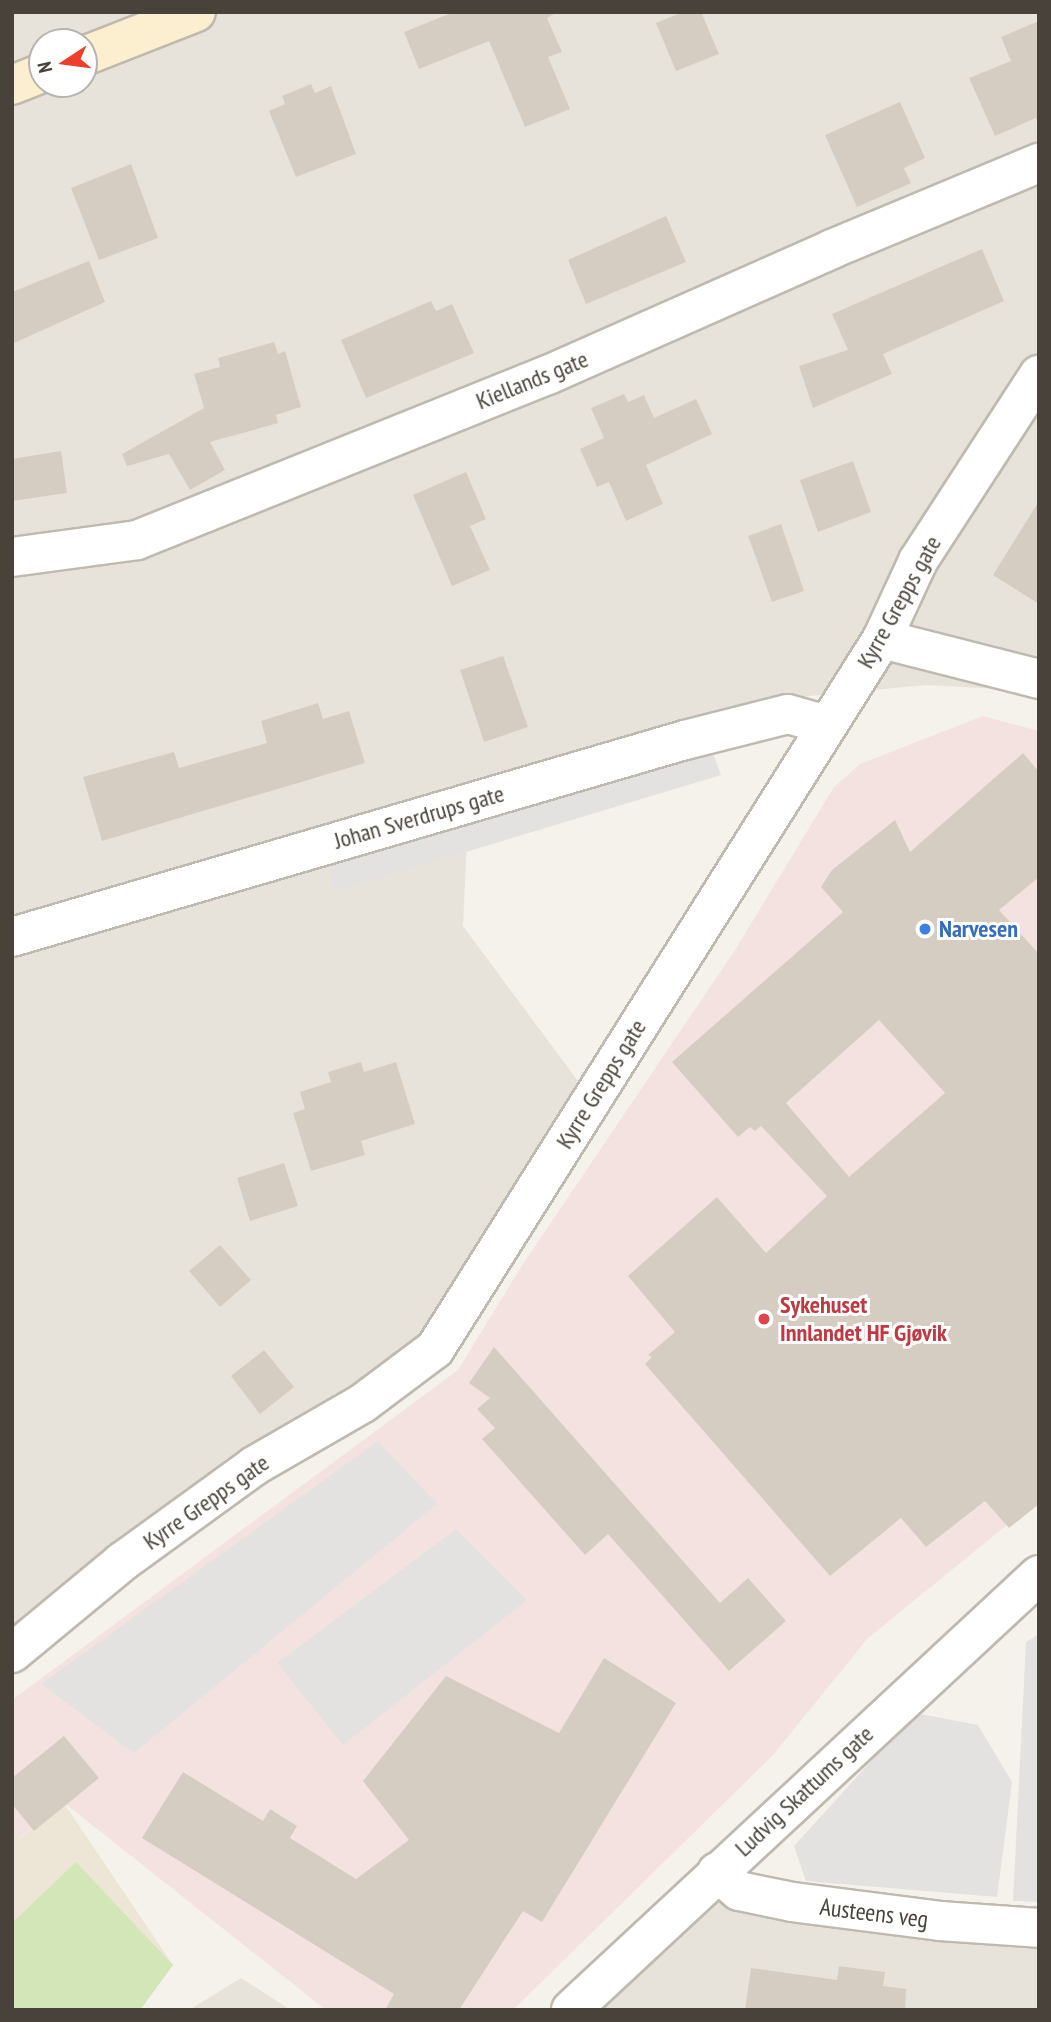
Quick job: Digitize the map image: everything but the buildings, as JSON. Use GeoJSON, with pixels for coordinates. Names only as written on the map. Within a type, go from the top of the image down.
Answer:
{"type":"FeatureCollection","features":[{"type":"Feature","properties":{"kind":"main road"},"geometry":{"type":"LineString","coordinates":[[98,50],[196,12]]}},
{"type":"Feature","properties":{"kind":"street","name":"Kiellands gate"},"geometry":{"type":"LineString","coordinates":[[12,557],[137,540],[548,375],[832,249],[1039,163]]}},
{"type":"Feature","properties":{"kind":"street","name":"Kyrre Grepps gate"},"geometry":{"type":"LineString","coordinates":[[12,1653],[122,1562],[243,1474],[363,1403],[435,1349],[882,639],[918,561],[1039,375]]}},
{"type":"Feature","properties":{"kind":"street"},"geometry":{"type":"LineString","coordinates":[[882,639],[1039,679]]}},
{"type":"Feature","properties":{"kind":"street","name":"Johan Sverdrups gate"},"geometry":{"type":"LineString","coordinates":[[12,937],[736,727],[788,714],[827,725]]}},
{"type":"Feature","properties":{"kind":"street","name":"Ludvig Skattums gate"},"geometry":{"type":"LineString","coordinates":[[570,2010],[1039,1575]]}},
{"type":"Feature","properties":{"kind":"street","name":"Austeens veg"},"geometry":{"type":"LineString","coordinates":[[717,1872],[739,1891],[792,1902],[940,1921],[1039,1928]]}},
{"type":"Feature","properties":{"kind":"shaded area"},"geometry":{"type":"Polygon","coordinates":[[[12,12],[1039,12],[1039,691],[926,685],[800,697],[469,797],[463,926],[595,1104],[432,1336],[12,1654],[12,12]]]}},
{"type":"Feature","properties":{"kind":"shaded area","name":"Sykehuset Innlandet HF Gjøvik"},"geometry":{"type":"Polygon","coordinates":[[[983,716],[1039,731],[1039,1499],[868,1638],[773,1755],[513,2010],[326,2010],[63,1802],[19,1839],[12,1830],[12,1700],[458,1370],[521,1267],[735,950],[834,787],[860,764],[983,716]]]}},
{"type":"Feature","properties":{"kind":"shaded area"},"geometry":{"type":"Polygon","coordinates":[[[712,751],[721,775],[333,892],[329,864],[712,751]]]}},
{"type":"Feature","properties":{"kind":"shaded area"},"geometry":{"type":"Polygon","coordinates":[[[378,1441],[437,1504],[134,1753],[41,1684],[378,1441]]]}},
{"type":"Feature","properties":{"kind":"shaded area"},"geometry":{"type":"Polygon","coordinates":[[[456,1529],[527,1600],[343,1745],[277,1663],[456,1529]]]}},
{"type":"Feature","properties":{"kind":"shaded area"},"geometry":{"type":"Polygon","coordinates":[[[1039,1634],[1039,1902],[1013,1901],[1026,1642],[1039,1634]]]}},
{"type":"Feature","properties":{"kind":"shaded area"},"geometry":{"type":"Polygon","coordinates":[[[915,1713],[978,1725],[1012,1782],[997,1897],[806,1881],[794,1846],[915,1713]]]}},
{"type":"Feature","properties":{"kind":"shaded area"},"geometry":{"type":"Polygon","coordinates":[[[63,1802],[173,1965],[140,2010],[12,2010],[12,1830],[20,1839],[63,1802]]]}},
{"type":"Feature","properties":{"kind":"shaded area"},"geometry":{"type":"Polygon","coordinates":[[[705,1888],[1039,1940],[1039,2010],[586,2010],[705,1888]]]}},
{"type":"Feature","properties":{"kind":"shaded area"},"geometry":{"type":"Polygon","coordinates":[[[241,1978],[291,2010],[189,2010],[241,1978]]]}},
{"type":"Feature","properties":{"kind":"green space"},"geometry":{"type":"Polygon","coordinates":[[[76,1862],[173,1965],[140,2010],[12,2010],[12,1923],[76,1862]]]}},
{"type":"Feature","properties":{"kind":"place","name":"Narvesen"},"geometry":{"type":"Point","coordinates":[925,929]}},
{"type":"Feature","properties":{"kind":"place","name":"Sykehuset Innlandet HF Gjøvik"},"geometry":{"type":"Point","coordinates":[764,1319]}}]}
